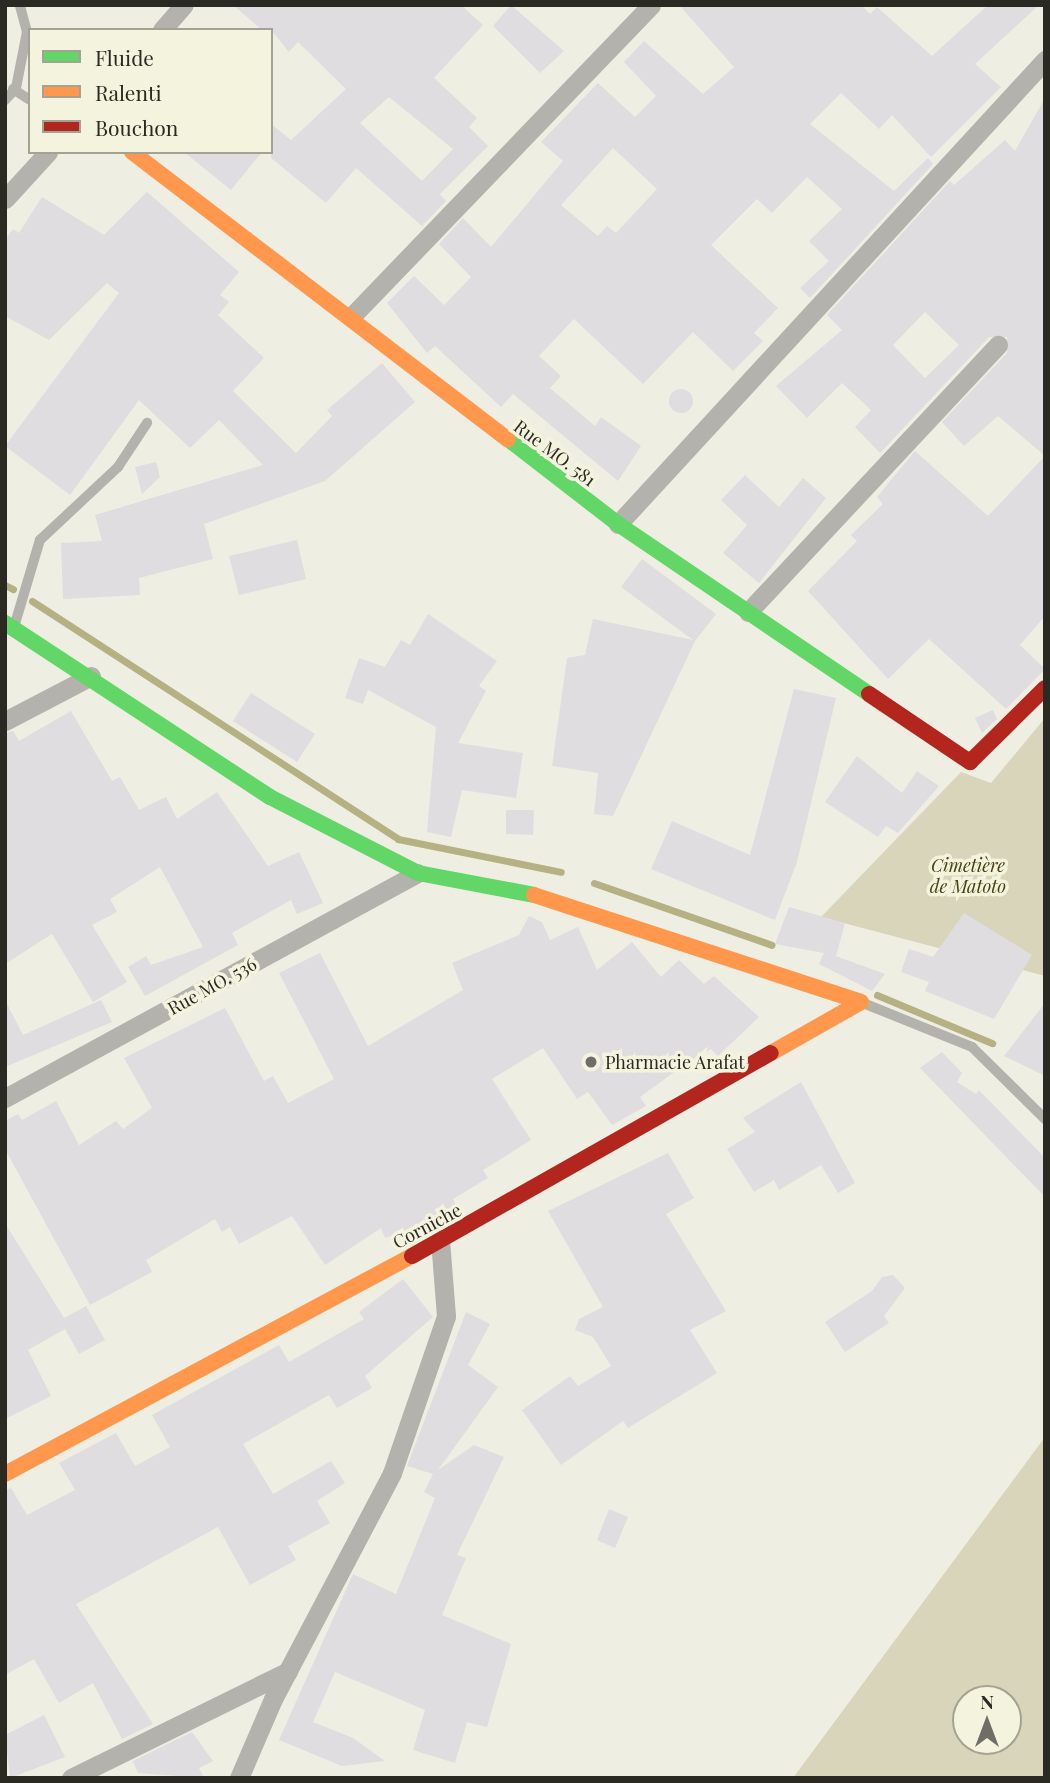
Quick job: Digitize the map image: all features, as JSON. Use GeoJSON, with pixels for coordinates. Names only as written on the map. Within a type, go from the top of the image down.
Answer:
{"type":"FeatureCollection","features":[{"type":"Feature","properties":{"kind":"street"},"geometry":{"type":"LineString","coordinates":[[164,28],[184,5]]}},
{"type":"Feature","properties":{"kind":"street"},"geometry":{"type":"LineString","coordinates":[[352,316],[651,5]]}},
{"type":"Feature","properties":{"kind":"street"},"geometry":{"type":"LineString","coordinates":[[618,524],[1045,60]]}},
{"type":"Feature","properties":{"kind":"street"},"geometry":{"type":"LineString","coordinates":[[5,199],[46,154]]}},
{"type":"Feature","properties":{"kind":"street","name":"Rue MO. 581"},"geometry":{"type":"LineString","coordinates":[[135,154],[352,316],[618,524],[970,762],[1003,736],[1045,688]]}},
{"type":"Feature","properties":{"kind":"street"},"geometry":{"type":"LineString","coordinates":[[748,612],[998,345]]}},
{"type":"Feature","properties":{"kind":"street"},"geometry":{"type":"LineString","coordinates":[[10,625],[271,797],[418,873],[566,901],[861,1002]]}},
{"type":"Feature","properties":{"kind":"street"},"geometry":{"type":"LineString","coordinates":[[5,721],[90,676]]}},
{"type":"Feature","properties":{"kind":"street","name":"Rue MO. 536"},"geometry":{"type":"LineString","coordinates":[[5,1098],[418,873]]}},
{"type":"Feature","properties":{"kind":"street","name":"Corniche"},"geometry":{"type":"LineString","coordinates":[[5,1474],[440,1240],[861,1002]]}},
{"type":"Feature","properties":{"kind":"street"},"geometry":{"type":"LineString","coordinates":[[239,1778],[288,1671],[392,1473],[446,1316],[440,1240]]}},
{"type":"Feature","properties":{"kind":"street"},"geometry":{"type":"LineString","coordinates":[[71,1778],[288,1671]]}},
{"type":"Feature","properties":{"kind":"lane"},"geometry":{"type":"LineString","coordinates":[[5,100],[11,90],[27,32],[20,5]]}},
{"type":"Feature","properties":{"kind":"lane"},"geometry":{"type":"LineString","coordinates":[[11,90],[28,99]]}},
{"type":"Feature","properties":{"kind":"lane"},"geometry":{"type":"LineString","coordinates":[[10,625],[40,540],[118,467],[147,423]]}},
{"type":"Feature","properties":{"kind":"lane"},"geometry":{"type":"LineString","coordinates":[[861,1002],[972,1047],[1045,1119]]}},
{"type":"Feature","properties":{"kind":"green space","name":"Cimetière de Matoto"},"geometry":{"type":"Polygon","coordinates":[[[1045,718],[1045,976],[821,917],[961,772],[991,783],[1045,718]]]}},
{"type":"Feature","properties":{"kind":"green space"},"geometry":{"type":"Polygon","coordinates":[[[1045,1437],[1045,1778],[793,1778],[1045,1437]]]}},
{"type":"Feature","properties":{"kind":"building"},"geometry":{"type":"Polygon","coordinates":[[[233,5],[461,5],[483,25],[434,78],[477,118],[469,127],[488,146],[440,194],[446,201],[422,226],[356,168],[326,203],[271,158],[273,126],[291,140],[346,89],[298,42],[289,52],[273,32],[273,28],[260,28],[233,5]],[[389,97],[360,123],[422,181],[453,149],[389,97]]]}},
{"type":"Feature","properties":{"kind":"building"},"geometry":{"type":"Polygon","coordinates":[[[511,5],[564,51],[540,73],[493,26],[511,5]]]}},
{"type":"Feature","properties":{"kind":"building"},"geometry":{"type":"Polygon","coordinates":[[[679,5],[861,5],[870,14],[877,7],[932,56],[988,5],[1039,5],[975,64],[1001,87],[931,157],[892,115],[879,129],[841,93],[810,124],[894,191],[928,158],[933,164],[810,298],[800,288],[829,261],[809,241],[842,209],[807,177],[772,213],[757,199],[711,245],[778,308],[754,333],[763,341],[733,371],[693,332],[643,384],[574,319],[539,356],[561,376],[550,388],[595,426],[601,417],[641,446],[618,481],[513,394],[501,407],[435,346],[427,353],[387,303],[414,276],[444,305],[471,277],[439,244],[463,218],[491,247],[563,161],[541,142],[598,83],[635,117],[656,96],[624,62],[644,41],[703,94],[734,67],[679,5]],[[613,148],[561,205],[598,236],[607,226],[616,233],[657,189],[613,148]]]}},
{"type":"Feature","properties":{"kind":"building"},"geometry":{"type":"Polygon","coordinates":[[[1045,98],[1045,456],[998,416],[964,446],[942,422],[1007,353],[1007,337],[989,337],[880,453],[855,427],[871,410],[842,383],[807,418],[776,386],[842,330],[827,315],[950,181],[954,185],[1005,140],[1015,151],[1045,98]],[[925,312],[893,345],[925,378],[959,345],[925,312]]]}},
{"type":"Feature","properties":{"kind":"building"},"geometry":{"type":"Polygon","coordinates":[[[186,154],[260,154],[231,190],[186,154]]]}},
{"type":"Feature","properties":{"kind":"building"},"geometry":{"type":"Polygon","coordinates":[[[147,192],[239,272],[220,295],[229,302],[218,315],[264,358],[233,391],[296,453],[332,416],[327,410],[382,363],[415,402],[325,481],[204,524],[213,559],[139,578],[140,595],[63,599],[61,543],[102,541],[95,515],[263,465],[219,420],[190,448],[139,400],[70,495],[5,446],[119,293],[107,283],[49,340],[5,316],[5,240],[13,229],[19,233],[42,197],[104,235],[147,192]]]}},
{"type":"Feature","properties":{"kind":"building"},"geometry":{"type":"Polygon","coordinates":[[[676,389],[686,389],[693,396],[693,406],[686,413],[676,413],[669,406],[669,396],[676,389]]]}},
{"type":"Feature","properties":{"kind":"building"},"geometry":{"type":"Polygon","coordinates":[[[915,451],[988,516],[1045,456],[1045,616],[1020,645],[1045,669],[1006,709],[929,639],[888,679],[808,591],[857,541],[851,535],[883,504],[877,497],[915,451]]]}},
{"type":"Feature","properties":{"kind":"building"},"geometry":{"type":"Polygon","coordinates":[[[156,462],[160,477],[142,494],[135,467],[156,462]]]}},
{"type":"Feature","properties":{"kind":"building"},"geometry":{"type":"Polygon","coordinates":[[[745,475],[779,507],[803,478],[826,498],[759,583],[723,553],[747,525],[721,500],[745,475]]]}},
{"type":"Feature","properties":{"kind":"building"},"geometry":{"type":"Polygon","coordinates":[[[297,540],[306,579],[239,595],[229,556],[297,540]]]}},
{"type":"Feature","properties":{"kind":"building"},"geometry":{"type":"Polygon","coordinates":[[[642,559],[716,614],[695,641],[613,816],[594,814],[598,773],[552,766],[567,658],[585,655],[593,619],[693,640],[621,587],[642,559]]]}},
{"type":"Feature","properties":{"kind":"building"},"geometry":{"type":"Polygon","coordinates":[[[428,614],[497,661],[479,686],[486,691],[458,743],[523,753],[516,798],[462,790],[451,837],[427,832],[436,727],[368,690],[363,704],[345,698],[359,658],[385,667],[401,640],[410,645],[428,614]]]}},
{"type":"Feature","properties":{"kind":"building"},"geometry":{"type":"Polygon","coordinates":[[[794,689],[836,698],[797,862],[775,920],[651,869],[672,821],[750,855],[794,689]]]}},
{"type":"Feature","properties":{"kind":"building"},"geometry":{"type":"Polygon","coordinates":[[[251,693],[315,734],[297,762],[233,721],[251,693]]]}},
{"type":"Feature","properties":{"kind":"building"},"geometry":{"type":"Polygon","coordinates":[[[993,710],[997,719],[982,733],[975,718],[993,710]]]}},
{"type":"Feature","properties":{"kind":"building"},"geometry":{"type":"Polygon","coordinates":[[[71,711],[112,781],[120,777],[139,810],[166,797],[177,819],[217,792],[268,866],[299,852],[323,903],[297,914],[291,900],[232,933],[238,945],[145,996],[128,967],[146,956],[151,965],[203,947],[160,867],[110,899],[117,912],[92,925],[127,982],[93,1002],[52,934],[5,964],[5,733],[13,731],[19,741],[71,711]]]}},
{"type":"Feature","properties":{"kind":"building"},"geometry":{"type":"Polygon","coordinates":[[[857,756],[902,793],[917,771],[939,786],[898,833],[886,826],[878,837],[825,802],[857,756]]]}},
{"type":"Feature","properties":{"kind":"building"},"geometry":{"type":"Polygon","coordinates":[[[506,810],[534,810],[533,835],[506,834],[506,810]]]}},
{"type":"Feature","properties":{"kind":"building"},"geometry":{"type":"Polygon","coordinates":[[[789,907],[845,923],[836,956],[885,974],[872,991],[819,964],[824,953],[775,944],[789,907]]]}},
{"type":"Feature","properties":{"kind":"building"},"geometry":{"type":"Polygon","coordinates":[[[964,913],[1032,955],[994,1019],[925,991],[929,982],[901,972],[909,949],[933,957],[964,913]]]}},
{"type":"Feature","properties":{"kind":"building"},"geometry":{"type":"Polygon","coordinates":[[[529,916],[542,922],[550,940],[578,927],[597,970],[632,942],[661,977],[679,960],[704,984],[714,976],[759,1017],[718,1056],[711,1049],[691,1060],[640,1097],[646,1106],[612,1125],[588,1092],[577,1099],[543,1048],[492,1079],[531,1140],[483,1170],[488,1178],[453,1199],[457,1207],[436,1220],[385,1238],[381,1228],[325,1265],[292,1216],[239,1244],[230,1227],[222,1232],[215,1219],[146,1260],[152,1272],[90,1305],[5,1149],[5,1121],[18,1114],[22,1120],[56,1101],[79,1145],[116,1121],[123,1129],[152,1108],[124,1058],[225,1008],[264,1081],[273,1076],[288,1103],[334,1079],[279,973],[320,953],[368,1046],[463,990],[452,963],[519,935],[529,916]]]}},
{"type":"Feature","properties":{"kind":"building"},"geometry":{"type":"Polygon","coordinates":[[[5,1000],[23,1035],[101,1000],[112,1022],[5,1067],[5,1000]]]}},
{"type":"Feature","properties":{"kind":"building"},"geometry":{"type":"Polygon","coordinates":[[[1045,1003],[1045,1076],[1004,1056],[1045,1003]]]}},
{"type":"Feature","properties":{"kind":"building"},"geometry":{"type":"Polygon","coordinates":[[[942,1052],[962,1073],[957,1082],[976,1094],[979,1090],[1045,1158],[1045,1197],[920,1068],[942,1052]]]}},
{"type":"Feature","properties":{"kind":"building"},"geometry":{"type":"Polygon","coordinates":[[[801,1082],[855,1183],[838,1193],[821,1165],[779,1190],[774,1180],[754,1192],[727,1149],[755,1132],[743,1118],[801,1082]]]}},
{"type":"Feature","properties":{"kind":"building"},"geometry":{"type":"Polygon","coordinates":[[[668,1153],[694,1198],[666,1214],[726,1311],[690,1330],[717,1373],[628,1428],[623,1421],[561,1465],[522,1410],[570,1376],[578,1386],[611,1366],[593,1337],[575,1330],[579,1319],[603,1307],[548,1211],[668,1153]]]}},
{"type":"Feature","properties":{"kind":"building"},"geometry":{"type":"Polygon","coordinates":[[[5,1223],[64,1318],[86,1306],[105,1340],[79,1354],[65,1329],[28,1350],[51,1396],[5,1419],[5,1223]]]}},
{"type":"Feature","properties":{"kind":"building"},"geometry":{"type":"Polygon","coordinates":[[[893,1275],[905,1288],[884,1316],[889,1323],[845,1352],[825,1322],[872,1291],[882,1277],[893,1275]]]}},
{"type":"Feature","properties":{"kind":"building"},"geometry":{"type":"Polygon","coordinates":[[[403,1279],[433,1317],[365,1376],[372,1388],[337,1408],[329,1395],[243,1444],[273,1494],[331,1461],[345,1483],[317,1501],[330,1523],[288,1546],[296,1560],[250,1585],[218,1527],[76,1604],[153,1724],[122,1739],[93,1683],[59,1703],[34,1659],[5,1675],[5,1490],[11,1488],[27,1515],[75,1490],[59,1463],[116,1433],[135,1466],[170,1447],[152,1415],[279,1345],[289,1362],[364,1319],[359,1312],[403,1279]]]}},
{"type":"Feature","properties":{"kind":"building"},"geometry":{"type":"Polygon","coordinates":[[[466,1312],[490,1324],[468,1365],[498,1387],[438,1470],[474,1445],[504,1457],[457,1555],[466,1558],[442,1615],[511,1644],[487,1727],[467,1722],[455,1763],[413,1750],[425,1710],[335,1672],[313,1722],[353,1738],[385,1761],[342,1766],[279,1740],[353,1574],[396,1594],[435,1498],[424,1492],[433,1474],[407,1466],[466,1312]]]}},
{"type":"Feature","properties":{"kind":"building"},"geometry":{"type":"Polygon","coordinates":[[[609,1509],[628,1517],[615,1548],[597,1540],[609,1509]]]}},
{"type":"Feature","properties":{"kind":"building"},"geometry":{"type":"Polygon","coordinates":[[[44,1715],[65,1757],[10,1778],[5,1735],[44,1715]]]}},
{"type":"Feature","properties":{"kind":"building"},"geometry":{"type":"Polygon","coordinates":[[[192,1732],[213,1761],[199,1768],[204,1778],[138,1773],[133,1761],[192,1732]]]}},
{"type":"Feature","properties":{"kind":"waterway"},"geometry":{"type":"LineString","coordinates":[[5,585],[13,589]]}},
{"type":"Feature","properties":{"kind":"waterway"},"geometry":{"type":"LineString","coordinates":[[32,601],[398,839],[561,872]]}},
{"type":"Feature","properties":{"kind":"waterway"},"geometry":{"type":"LineString","coordinates":[[594,883],[772,945]]}},
{"type":"Feature","properties":{"kind":"waterway"},"geometry":{"type":"LineString","coordinates":[[877,995],[992,1043]]}},
{"type":"Feature","properties":{"kind":"traffic: fast"},"geometry":{"type":"LineString","coordinates":[[508,439],[618,524],[869,694]]}},
{"type":"Feature","properties":{"kind":"traffic: fast"},"geometry":{"type":"LineString","coordinates":[[5,623],[270,797],[418,873],[534,895]]}},
{"type":"Feature","properties":{"kind":"traffic: slow"},"geometry":{"type":"LineString","coordinates":[[135,154],[508,439]]}},
{"type":"Feature","properties":{"kind":"traffic: slow"},"geometry":{"type":"LineString","coordinates":[[534,895],[861,1002]]}},
{"type":"Feature","properties":{"kind":"traffic: slow"},"geometry":{"type":"LineString","coordinates":[[771,1053],[861,1002]]}},
{"type":"Feature","properties":{"kind":"traffic: slow"},"geometry":{"type":"LineString","coordinates":[[5,1474],[412,1256]]}},
{"type":"Feature","properties":{"kind":"traffic: jam"},"geometry":{"type":"LineString","coordinates":[[869,694],[970,762],[1045,688]]}},
{"type":"Feature","properties":{"kind":"traffic: jam"},"geometry":{"type":"LineString","coordinates":[[412,1256],[771,1053]]}},
{"type":"Feature","properties":{"kind":"place","name":"Pharmacie Arafat"},"geometry":{"type":"Point","coordinates":[591,1062]}}]}
